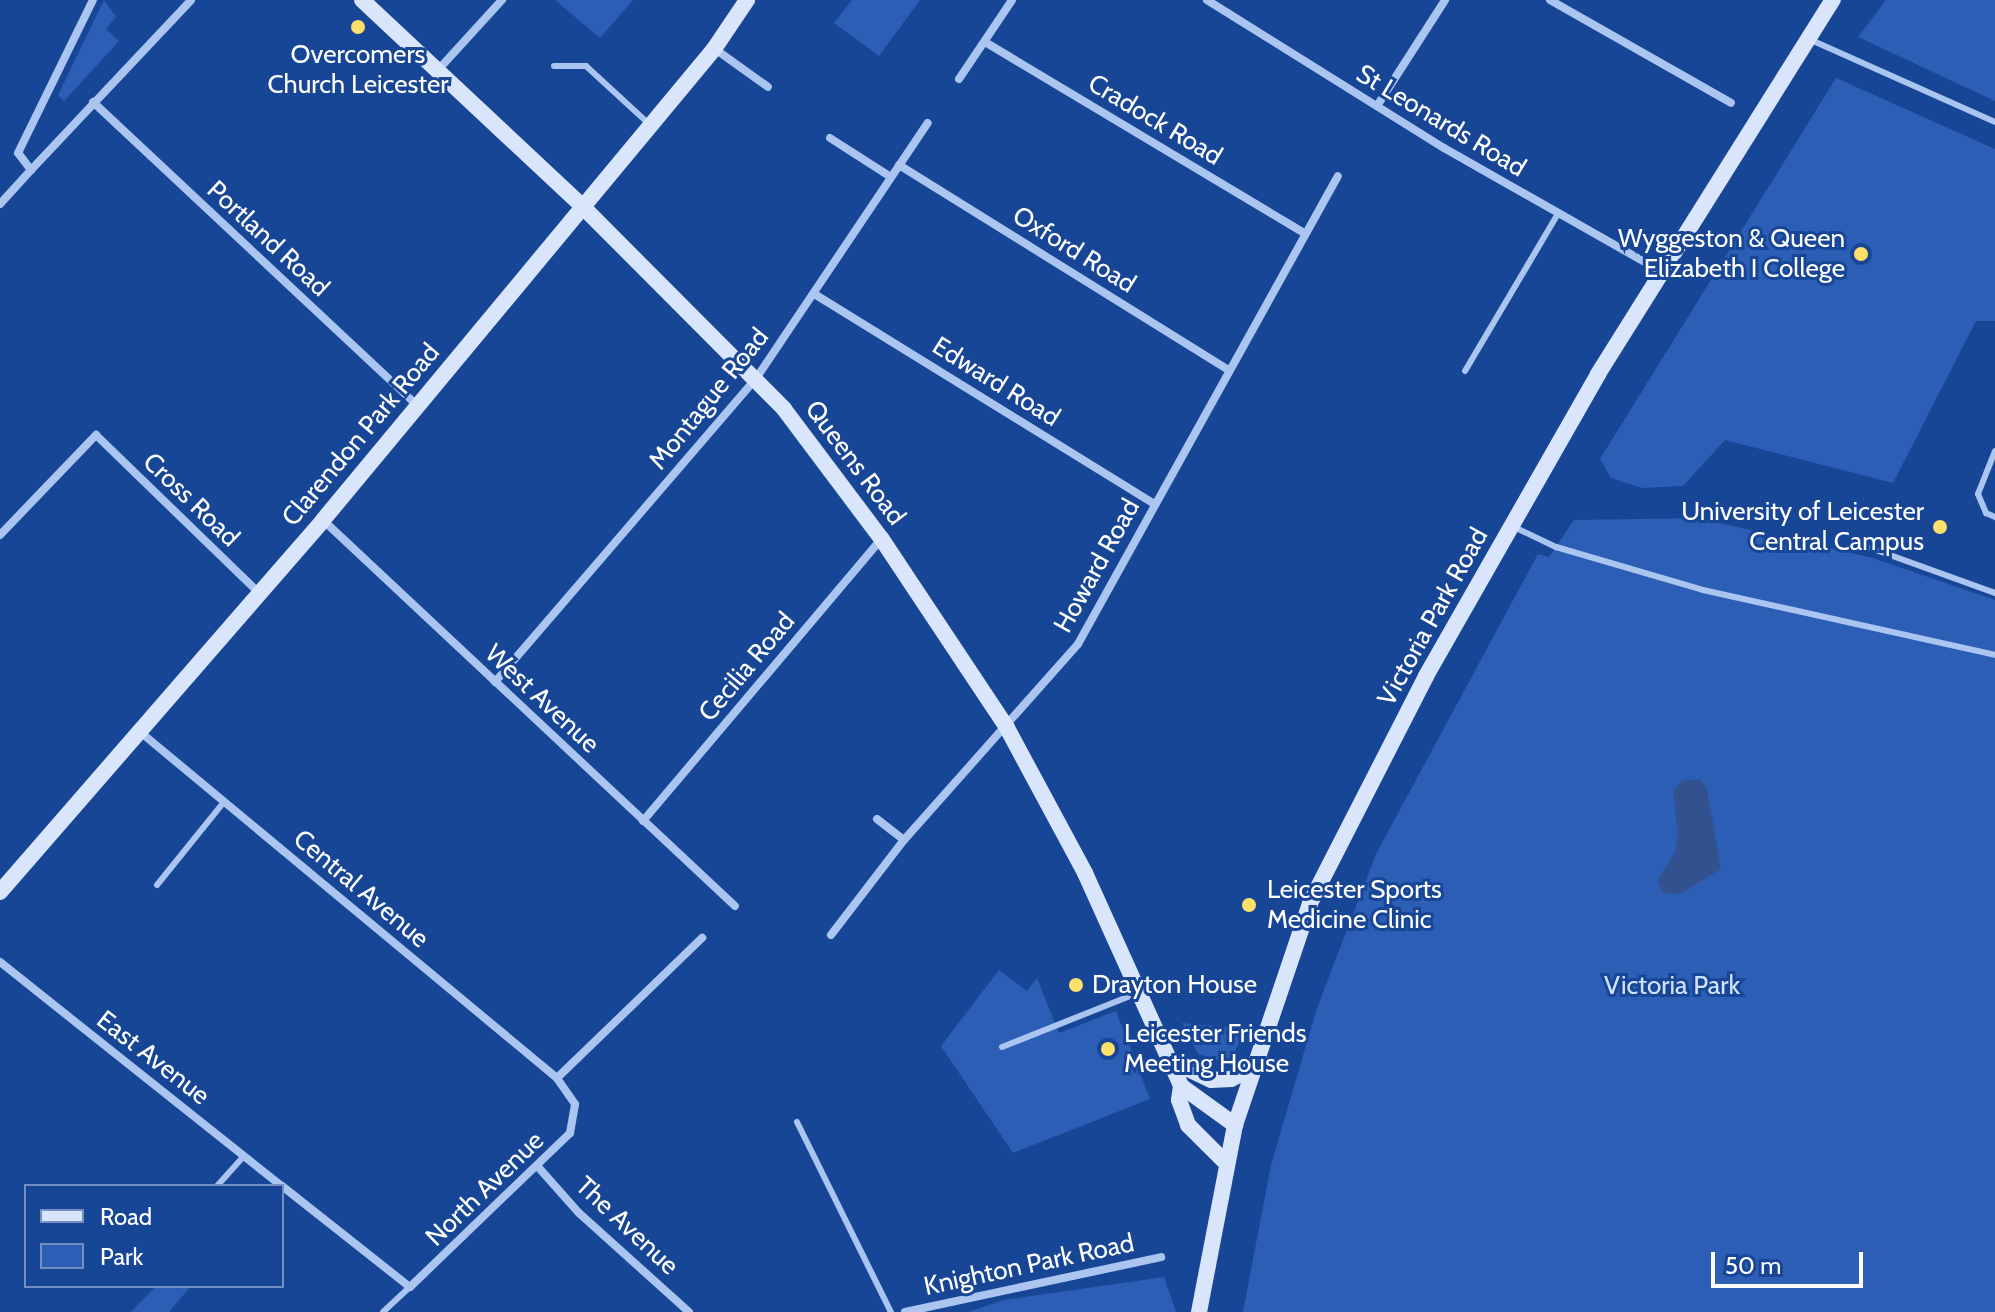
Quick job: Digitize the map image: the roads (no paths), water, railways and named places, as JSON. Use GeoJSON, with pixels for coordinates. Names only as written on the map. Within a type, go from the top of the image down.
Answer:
{"type":"FeatureCollection","features":[{"type":"Feature","properties":{"kind":"street"},"geometry":{"type":"LineString","coordinates":[[31,170],[18,153],[93,0]]}},
{"type":"Feature","properties":{"kind":"street"},"geometry":{"type":"LineString","coordinates":[[0,204],[191,0]]}},
{"type":"Feature","properties":{"kind":"street","name":"Queens Road"},"geometry":{"type":"LineString","coordinates":[[362,0],[583,207],[757,377],[881,538],[1007,728],[1085,873],[1141,992],[1181,1086],[1179,1100],[1188,1125],[1226,1163]]}},
{"type":"Feature","properties":{"kind":"street"},"geometry":{"type":"LineString","coordinates":[[438,70],[502,0]]}},
{"type":"Feature","properties":{"kind":"street","name":"Clarendon Park Road"},"geometry":{"type":"LineString","coordinates":[[0,892],[323,520],[714,49],[747,0]]}},
{"type":"Feature","properties":{"kind":"street"},"geometry":{"type":"LineString","coordinates":[[959,79],[1012,0]]}},
{"type":"Feature","properties":{"kind":"street","name":"St Leonards Road"},"geometry":{"type":"LineString","coordinates":[[1207,0],[1377,106],[1659,270]]}},
{"type":"Feature","properties":{"kind":"street"},"geometry":{"type":"LineString","coordinates":[[1377,106],[1445,0]]}},
{"type":"Feature","properties":{"kind":"street"},"geometry":{"type":"LineString","coordinates":[[1550,0],[1731,103]]}},
{"type":"Feature","properties":{"kind":"street","name":"Victoria Park Road"},"geometry":{"type":"LineString","coordinates":[[1199,1312],[1235,1125],[1310,903],[1426,676],[1659,270],[1833,0]]}},
{"type":"Feature","properties":{"kind":"street","name":"Cradock Road"},"geometry":{"type":"LineString","coordinates":[[985,42],[1304,233]]}},
{"type":"Feature","properties":{"kind":"street"},"geometry":{"type":"LineString","coordinates":[[714,49],[768,87]]}},
{"type":"Feature","properties":{"kind":"street","name":"Portland Road"},"geometry":{"type":"LineString","coordinates":[[93,102],[417,405]]}},
{"type":"Feature","properties":{"kind":"street","name":"Montague Road"},"geometry":{"type":"LineString","coordinates":[[495,682],[757,377],[816,295],[928,123]]}},
{"type":"Feature","properties":{"kind":"street"},"geometry":{"type":"LineString","coordinates":[[830,138],[891,177]]}},
{"type":"Feature","properties":{"kind":"street","name":"Oxford Road"},"geometry":{"type":"LineString","coordinates":[[899,165],[1227,369]]}},
{"type":"Feature","properties":{"kind":"street","name":"Howard Road"},"geometry":{"type":"LineString","coordinates":[[831,935],[904,840],[1007,728],[1078,644],[1227,369],[1338,176]]}},
{"type":"Feature","properties":{"kind":"street","name":"Edward Road"},"geometry":{"type":"LineString","coordinates":[[816,295],[1155,504]]}},
{"type":"Feature","properties":{"kind":"street","name":"Cross Road"},"geometry":{"type":"LineString","coordinates":[[0,535],[96,435],[259,593]]}},
{"type":"Feature","properties":{"kind":"street","name":"West Avenue"},"geometry":{"type":"LineString","coordinates":[[323,520],[735,906]]}},
{"type":"Feature","properties":{"kind":"street","name":"Cecilia Road"},"geometry":{"type":"LineString","coordinates":[[643,821],[881,538]]}},
{"type":"Feature","properties":{"kind":"street","name":"Central Avenue"},"geometry":{"type":"LineString","coordinates":[[139,730],[557,1078]]}},
{"type":"Feature","properties":{"kind":"street"},"geometry":{"type":"LineString","coordinates":[[877,819],[904,840]]}},
{"type":"Feature","properties":{"kind":"street"},"geometry":{"type":"LineString","coordinates":[[557,1078],[702,938]]}},
{"type":"Feature","properties":{"kind":"street","name":"East Avenue"},"geometry":{"type":"LineString","coordinates":[[0,962],[279,1184]]}},
{"type":"Feature","properties":{"kind":"street"},"geometry":{"type":"LineString","coordinates":[[1170,1060],[1211,1080],[1231,1079],[1255,1067]]}},
{"type":"Feature","properties":{"kind":"street","name":"North Avenue"},"geometry":{"type":"LineString","coordinates":[[410,1287],[539,1168],[570,1133],[575,1104],[557,1078]]}},
{"type":"Feature","properties":{"kind":"street"},"geometry":{"type":"LineString","coordinates":[[1181,1086],[1235,1125]]}},
{"type":"Feature","properties":{"kind":"street","name":"The Avenue"},"geometry":{"type":"LineString","coordinates":[[539,1168],[579,1213],[689,1312]]}},
{"type":"Feature","properties":{"kind":"street","name":"East Avenue"},"geometry":{"type":"LineString","coordinates":[[284,1188],[410,1287]]}},
{"type":"Feature","properties":{"kind":"street","name":"Knighton Park Road"},"geometry":{"type":"LineString","coordinates":[[905,1312],[1161,1257]]}},
{"type":"Feature","properties":{"kind":"lane"},"geometry":{"type":"LineString","coordinates":[[1808,38],[1995,122]]}},
{"type":"Feature","properties":{"kind":"lane"},"geometry":{"type":"LineString","coordinates":[[554,66],[586,66],[651,126]]}},
{"type":"Feature","properties":{"kind":"lane"},"geometry":{"type":"LineString","coordinates":[[1465,371],[1558,214]]}},
{"type":"Feature","properties":{"kind":"lane"},"geometry":{"type":"LineString","coordinates":[[1995,451],[1978,494],[1986,513],[1995,517]]}},
{"type":"Feature","properties":{"kind":"lane"},"geometry":{"type":"LineString","coordinates":[[1511,526],[1556,547],[1703,590],[1995,655]]}},
{"type":"Feature","properties":{"kind":"lane"},"geometry":{"type":"LineString","coordinates":[[1865,546],[1995,593]]}},
{"type":"Feature","properties":{"kind":"lane"},"geometry":{"type":"LineString","coordinates":[[157,885],[224,802]]}},
{"type":"Feature","properties":{"kind":"lane"},"geometry":{"type":"LineString","coordinates":[[1002,1047],[1141,992]]}},
{"type":"Feature","properties":{"kind":"lane"},"geometry":{"type":"LineString","coordinates":[[797,1122],[891,1312]]}},
{"type":"Feature","properties":{"kind":"lane"},"geometry":{"type":"LineString","coordinates":[[219,1184],[244,1156]]}},
{"type":"Feature","properties":{"kind":"lane"},"geometry":{"type":"LineString","coordinates":[[383,1312],[410,1287]]}},
{"type":"Feature","properties":{"kind":"place","name":"Overcomers Church Leicester"},"geometry":{"type":"Point","coordinates":[358,27]}},
{"type":"Feature","properties":{"kind":"place","name":"Wyggeston & Queen Elizabeth I College"},"geometry":{"type":"Point","coordinates":[1861,254]}},
{"type":"Feature","properties":{"kind":"place","name":"University of Leicester Central Campus"},"geometry":{"type":"Point","coordinates":[1940,527]}},
{"type":"Feature","properties":{"kind":"place","name":"Leicester Sports Medicine Clinic"},"geometry":{"type":"Point","coordinates":[1249,905]}},
{"type":"Feature","properties":{"kind":"place","name":"Drayton House"},"geometry":{"type":"Point","coordinates":[1076,985]}},
{"type":"Feature","properties":{"kind":"place","name":"Leicester Friends Meeting House"},"geometry":{"type":"Point","coordinates":[1108,1049]}},
{"type":"Feature","properties":{"kind":"park label","name":"Victoria Park"},"geometry":{"type":"Point","coordinates":[1672,986]}}]}
